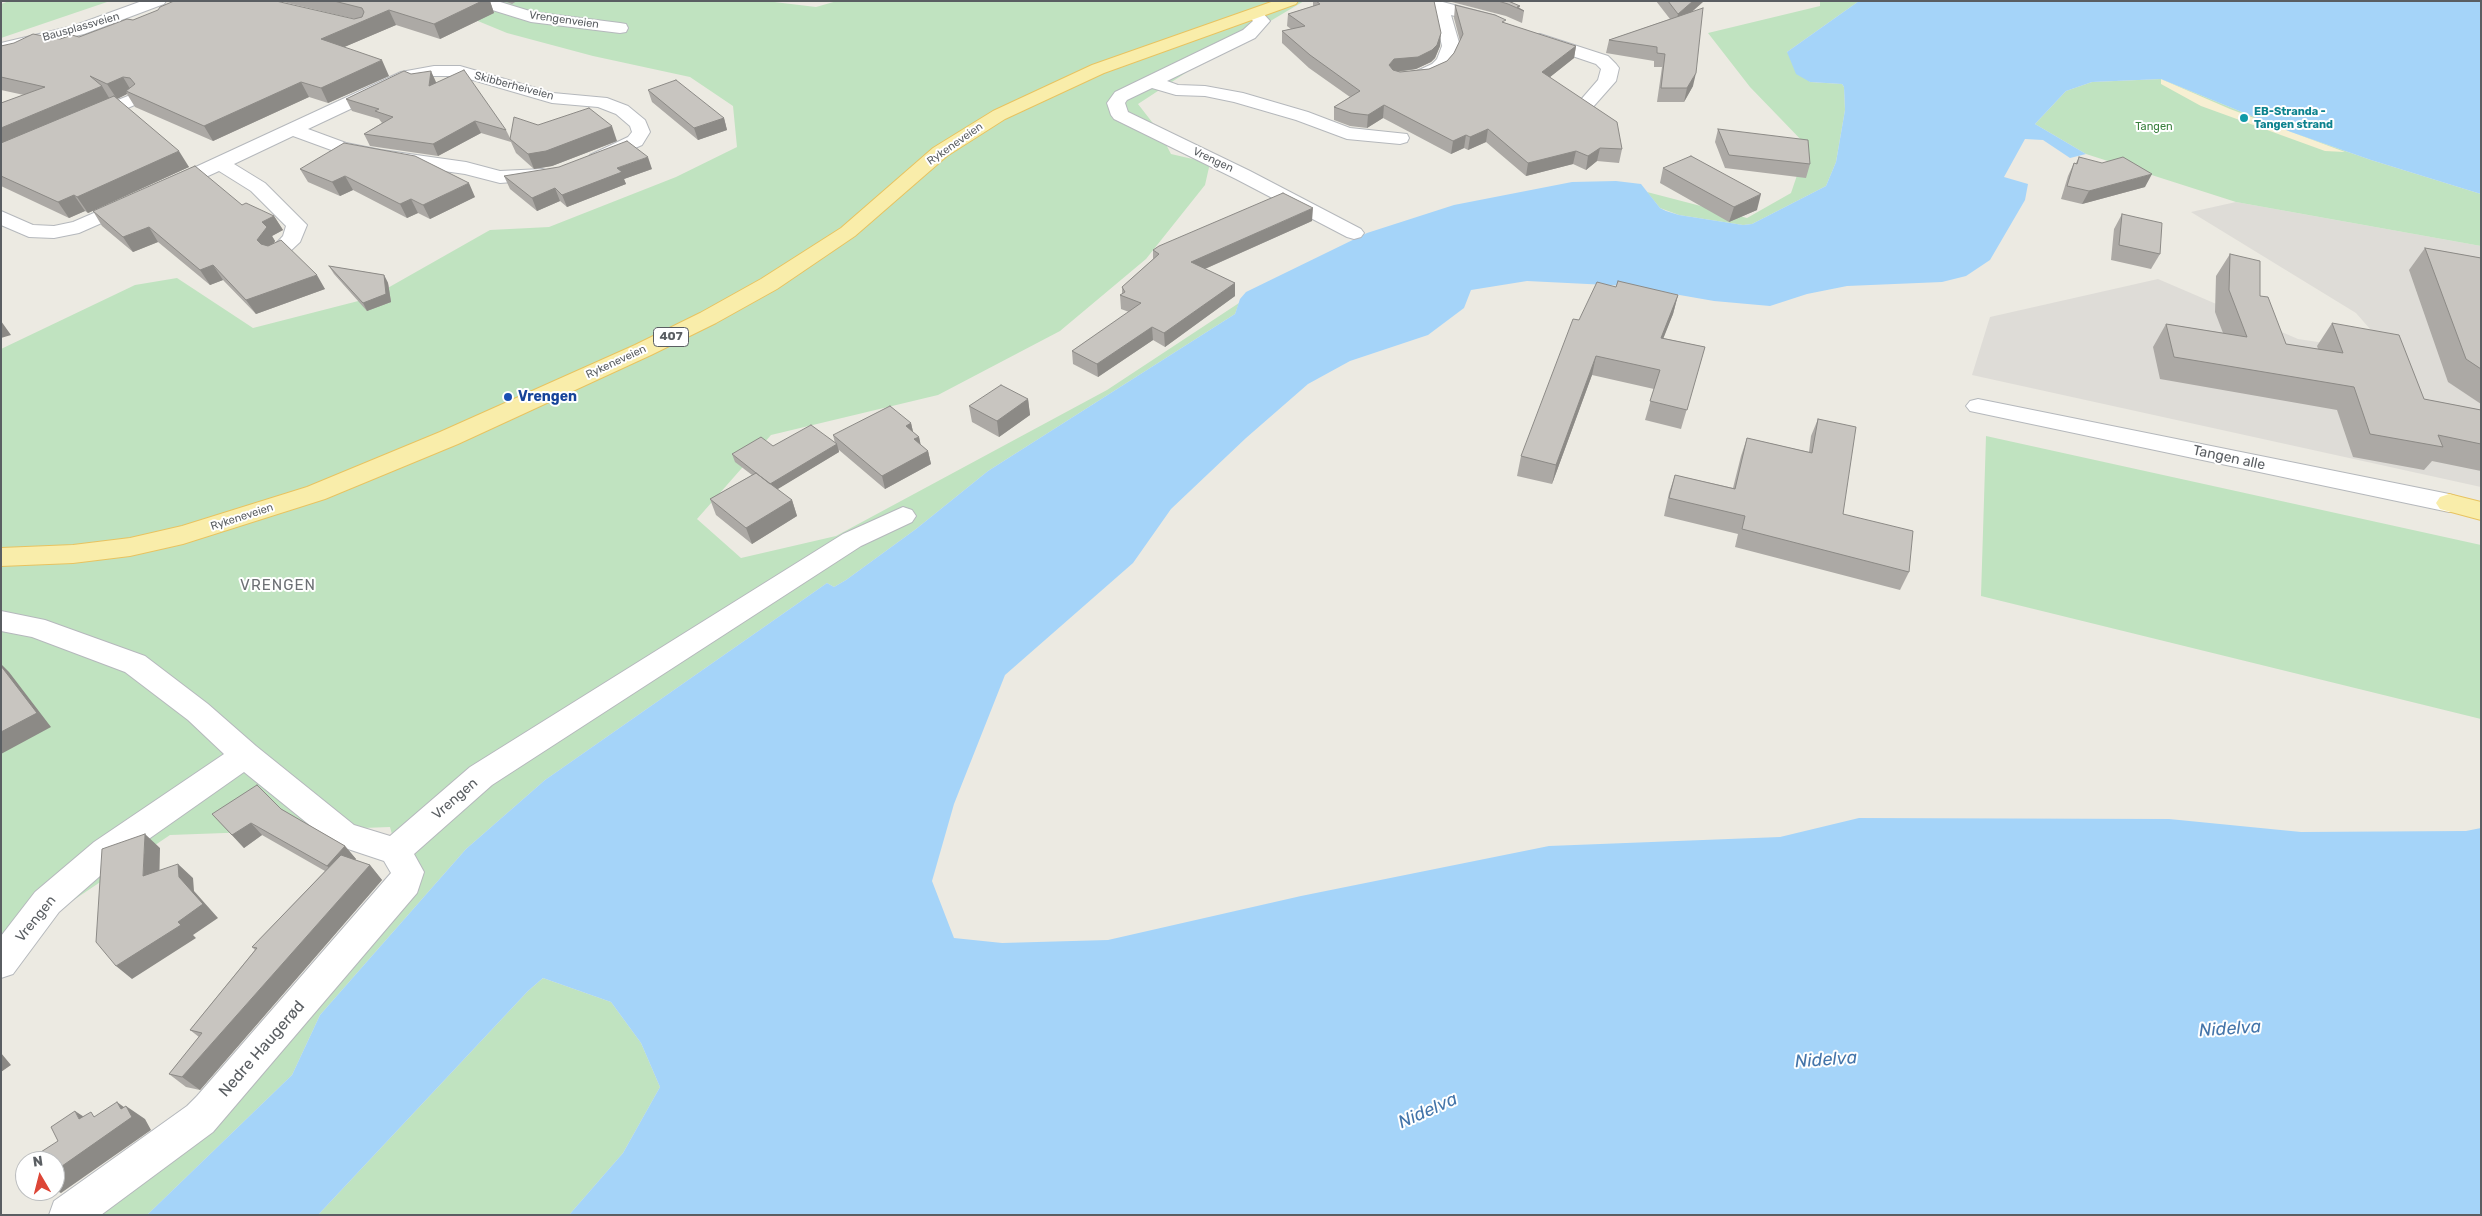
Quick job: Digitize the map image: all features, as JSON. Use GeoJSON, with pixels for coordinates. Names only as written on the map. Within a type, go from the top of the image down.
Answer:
{"type":"FeatureCollection","features":[{"type":"Feature","properties":{"kind":"main road","name":"Rykeneveien"},"geometry":{"type":"LineString","coordinates":[[1,557],[73,554],[130,547],[183,535],[247,516],[316,492],[449,438],[643,350],[708,318],[769,284],[848,232],[940,152],[999,115],[1046,91],[1098,69],[1290,1]]}},
{"type":"Feature","properties":{"kind":"main road","name":"Tangen alle"},"geometry":{"type":"LineString","coordinates":[[2448,503],[2481,510]]}},
{"type":"Feature","properties":{"kind":"street","name":"Bausplassveien"},"geometry":{"type":"LineString","coordinates":[[1,48],[78,30],[158,1]]}},
{"type":"Feature","properties":{"kind":"street","name":"Vrengenveien"},"geometry":{"type":"LineString","coordinates":[[480,1],[531,16],[620,28]]}},
{"type":"Feature","properties":{"kind":"street"},"geometry":{"type":"LineString","coordinates":[[1433,5],[1515,29],[1602,60],[1610,68],[1607,81],[1587,103]]}},
{"type":"Feature","properties":{"kind":"street"},"geometry":{"type":"LineString","coordinates":[[1399,78],[1420,76],[1438,68],[1445,61],[1451,46],[1433,5]]}},
{"type":"Feature","properties":{"kind":"street","name":"Vrengen"},"geometry":{"type":"LineString","coordinates":[[1256,14],[1262,21],[1249,34],[1121,96],[1116,103],[1120,115],[1243,175],[1354,233]]}},
{"type":"Feature","properties":{"kind":"street","name":"Skibberheiveien"},"geometry":{"type":"LineString","coordinates":[[1,217],[29,231],[54,232],[78,227],[293,130],[407,76],[434,71],[460,71],[552,98],[601,102],[622,110],[638,124],[640,132],[635,142],[613,153],[585,163]]}},
{"type":"Feature","properties":{"kind":"street"},"geometry":{"type":"LineString","coordinates":[[1151,81],[1176,90],[1205,91],[1237,97],[1302,116],[1347,133],[1400,138]]}},
{"type":"Feature","properties":{"kind":"street"},"geometry":{"type":"LineString","coordinates":[[72,126],[134,98]]}},
{"type":"Feature","properties":{"kind":"street"},"geometry":{"type":"LineString","coordinates":[[293,130],[341,147],[381,156],[466,168],[500,177],[530,177],[556,173]]}},
{"type":"Feature","properties":{"kind":"street"},"geometry":{"type":"LineString","coordinates":[[220,163],[258,187],[297,225],[293,238],[277,253]]}},
{"type":"Feature","properties":{"kind":"street","name":"Tangen alle"},"geometry":{"type":"LineString","coordinates":[[1978,406],[2448,503]]}},
{"type":"Feature","properties":{"kind":"street","name":"Vrengen"},"geometry":{"type":"LineString","coordinates":[[395,851],[481,776],[852,540],[903,516]]}},
{"type":"Feature","properties":{"kind":"street"},"geometry":{"type":"LineString","coordinates":[[1,621],[34,627],[135,664],[198,712],[245,755],[344,834],[395,851]]}},
{"type":"Feature","properties":{"kind":"street","name":"Vrengen"},"geometry":{"type":"LineString","coordinates":[[1,963],[47,902],[105,852],[245,755]]}},
{"type":"Feature","properties":{"kind":"street","name":"Nedre Haugerød"},"geometry":{"type":"LineString","coordinates":[[68,1215],[200,1119],[210,1109],[405,883],[408,872],[395,851]]}},
{"type":"Feature","properties":{"kind":"shaded area"},"geometry":{"type":"Polygon","coordinates":[[[2236,202],[2481,246],[2481,487],[1972,375],[1990,317],[2158,279],[2298,339],[2391,353],[2356,313],[2191,212],[2236,202]]]}},
{"type":"Feature","properties":{"kind":"green space"},"geometry":{"type":"Polygon","coordinates":[[[9,1],[110,1],[1,38],[1,4],[9,1]]]}},
{"type":"Feature","properties":{"kind":"green space"},"geometry":{"type":"Polygon","coordinates":[[[450,1],[766,1],[816,7],[837,1],[1304,1],[1210,57],[1138,104],[1159,131],[1171,154],[1210,163],[1205,185],[1146,259],[1060,331],[938,395],[771,435],[697,519],[741,558],[836,536],[1107,390],[1239,303],[1235,314],[988,471],[916,529],[846,580],[834,587],[827,583],[545,780],[466,849],[320,1015],[292,1075],[147,1215],[84,1215],[241,1088],[403,875],[390,827],[170,835],[1,949],[1,349],[135,285],[177,278],[253,328],[370,298],[490,230],[549,227],[676,177],[737,147],[733,106],[690,77],[593,56],[507,33],[439,5],[450,1]]]}},
{"type":"Feature","properties":{"kind":"green space"},"geometry":{"type":"Polygon","coordinates":[[[1820,1],[1859,1],[1787,52],[1810,82],[1842,84],[1844,87],[1845,110],[1836,162],[1826,186],[1752,224],[1743,225],[1679,215],[1660,208],[1647,192],[1747,218],[1791,193],[1807,146],[1750,87],[1708,33],[1820,6],[1820,1]]]}},
{"type":"Feature","properties":{"kind":"green space","name":"Tangen"},"geometry":{"type":"Polygon","coordinates":[[[2161,79],[2291,132],[2371,160],[2481,194],[2481,246],[2236,202],[2086,154],[2035,124],[2066,91],[2092,82],[2161,79]]]}},
{"type":"Feature","properties":{"kind":"green space"},"geometry":{"type":"Polygon","coordinates":[[[1986,436],[2481,545],[2481,719],[1981,596],[1986,436]]]}},
{"type":"Feature","properties":{"kind":"green space"},"geometry":{"type":"Polygon","coordinates":[[[543,978],[611,1002],[641,1043],[660,1087],[623,1153],[569,1215],[318,1215],[528,991],[543,978]]]}},
{"type":"Feature","properties":{"kind":"sand","name":"EB-Stranda - Tangen strand"},"geometry":{"type":"Polygon","coordinates":[[[2161,79],[2230,109],[2345,152],[2325,151],[2201,106],[2161,84],[2161,79]]]}},
{"type":"Feature","properties":{"kind":"water","name":"Nidelva"},"geometry":{"type":"Polygon","coordinates":[[[1859,1],[2481,1],[2481,194],[2371,160],[2291,132],[2161,79],[2092,82],[2066,91],[2035,124],[2086,154],[2070,158],[2043,140],[2025,139],[2004,177],[2028,184],[2025,200],[1990,260],[1966,276],[1942,282],[1847,286],[1807,294],[1770,306],[1714,301],[1628,286],[1527,281],[1471,290],[1464,308],[1428,335],[1350,361],[1308,384],[1246,438],[1171,509],[1133,563],[1005,675],[954,804],[932,881],[954,938],[1002,943],[1108,940],[1301,896],[1549,846],[1780,837],[1859,818],[2169,819],[2301,832],[2466,831],[2481,828],[2481,1215],[569,1215],[623,1153],[660,1087],[641,1043],[611,1002],[543,978],[528,991],[318,1215],[147,1215],[292,1075],[320,1015],[466,849],[545,780],[827,583],[834,587],[846,580],[916,529],[988,471],[1235,314],[1240,299],[1246,292],[1367,233],[1454,205],[1572,182],[1616,181],[1641,184],[1660,208],[1666,211],[1679,215],[1743,225],[1752,224],[1826,186],[1836,162],[1845,110],[1844,87],[1842,84],[1810,82],[1796,74],[1787,52],[1859,1]]]}},
{"type":"Feature","properties":{"kind":"building"},"geometry":{"type":"Polygon","coordinates":[[[174,1],[276,1],[354,19],[362,17],[364,12],[362,8],[334,1],[482,1],[434,24],[389,10],[321,39],[382,60],[321,88],[301,82],[204,126],[126,91],[135,84],[130,78],[123,77],[107,84],[90,76],[102,86],[1,128],[1,103],[45,87],[1,77],[1,46],[14,43],[33,34],[60,39],[72,35],[79,37],[127,19],[133,20],[174,1]]]}},
{"type":"Feature","properties":{"kind":"building"},"geometry":{"type":"Polygon","coordinates":[[[1316,1],[1434,1],[1441,33],[1437,45],[1432,50],[1418,57],[1394,59],[1389,65],[1393,70],[1400,72],[1429,69],[1447,61],[1454,53],[1463,34],[1455,5],[1495,15],[1506,20],[1502,22],[1576,46],[1542,72],[1617,122],[1622,149],[1600,148],[1588,156],[1576,151],[1528,163],[1488,129],[1470,137],[1466,135],[1453,141],[1384,105],[1368,115],[1351,113],[1334,107],[1360,91],[1310,55],[1282,31],[1305,26],[1288,14],[1320,4],[1316,1]]]}},
{"type":"Feature","properties":{"kind":"building"},"geometry":{"type":"Polygon","coordinates":[[[1498,1],[1508,1],[1520,6],[1517,7],[1524,11],[1508,4],[1498,1]]]}},
{"type":"Feature","properties":{"kind":"building"},"geometry":{"type":"Polygon","coordinates":[[[1668,1],[1693,1],[1678,14],[1668,1]]]}},
{"type":"Feature","properties":{"kind":"building"},"geometry":{"type":"Polygon","coordinates":[[[1703,8],[1696,73],[1687,88],[1661,88],[1665,54],[1657,53],[1657,47],[1609,40],[1703,8]]]}},
{"type":"Feature","properties":{"kind":"building"},"geometry":{"type":"Polygon","coordinates":[[[464,70],[506,130],[475,121],[433,144],[364,134],[393,117],[375,111],[379,109],[346,99],[404,71],[411,74],[431,71],[429,86],[464,70]]]}},
{"type":"Feature","properties":{"kind":"building"},"geometry":{"type":"Polygon","coordinates":[[[676,80],[724,118],[694,128],[648,90],[676,80]]]}},
{"type":"Feature","properties":{"kind":"building"},"geometry":{"type":"Polygon","coordinates":[[[114,96],[179,151],[77,197],[74,195],[58,202],[1,176],[1,143],[114,96]]]}},
{"type":"Feature","properties":{"kind":"building"},"geometry":{"type":"Polygon","coordinates":[[[589,108],[612,126],[546,151],[528,154],[510,139],[514,117],[538,125],[589,108]]]}},
{"type":"Feature","properties":{"kind":"building"},"geometry":{"type":"Polygon","coordinates":[[[1718,129],[1808,140],[1810,164],[1729,155],[1718,129]]]}},
{"type":"Feature","properties":{"kind":"building"},"geometry":{"type":"Polygon","coordinates":[[[627,141],[648,157],[617,168],[622,172],[562,195],[555,188],[532,198],[504,176],[559,167],[627,141]]]}},
{"type":"Feature","properties":{"kind":"building"},"geometry":{"type":"Polygon","coordinates":[[[344,143],[415,156],[469,183],[423,205],[411,199],[400,204],[345,176],[332,182],[300,169],[344,143]]]}},
{"type":"Feature","properties":{"kind":"building"},"geometry":{"type":"Polygon","coordinates":[[[1691,156],[1761,194],[1734,207],[1663,168],[1691,156]]]}},
{"type":"Feature","properties":{"kind":"building"},"geometry":{"type":"Polygon","coordinates":[[[2079,157],[2102,163],[2123,157],[2152,174],[2089,191],[2067,186],[2074,163],[2077,164],[2079,157]]]}},
{"type":"Feature","properties":{"kind":"building"},"geometry":{"type":"Polygon","coordinates":[[[195,166],[242,205],[246,203],[274,216],[262,222],[267,227],[257,240],[261,244],[268,246],[281,240],[317,275],[246,300],[213,265],[200,270],[149,227],[123,237],[93,211],[195,166]]]}},
{"type":"Feature","properties":{"kind":"building"},"geometry":{"type":"Polygon","coordinates":[[[1283,193],[1313,208],[1191,262],[1235,283],[1164,333],[1152,327],[1097,364],[1072,351],[1141,303],[1120,295],[1125,292],[1122,287],[1159,254],[1153,250],[1283,193]]]}},
{"type":"Feature","properties":{"kind":"building"},"geometry":{"type":"Polygon","coordinates":[[[2122,214],[2162,223],[2160,254],[2119,245],[2122,214]]]}},
{"type":"Feature","properties":{"kind":"building"},"geometry":{"type":"Polygon","coordinates":[[[2425,248],[2481,258],[2481,369],[2466,359],[2425,248]]]}},
{"type":"Feature","properties":{"kind":"building"},"geometry":{"type":"Polygon","coordinates":[[[2230,254],[2260,261],[2260,296],[2268,297],[2286,344],[2343,353],[2332,323],[2399,335],[2424,399],[2481,410],[2481,444],[2438,435],[2443,447],[2370,434],[2354,387],[2174,357],[2166,324],[2247,337],[2229,290],[2230,254]]]}},
{"type":"Feature","properties":{"kind":"building"},"geometry":{"type":"Polygon","coordinates":[[[329,266],[384,275],[386,294],[363,303],[329,266]]]}},
{"type":"Feature","properties":{"kind":"building"},"geometry":{"type":"Polygon","coordinates":[[[1618,281],[1678,295],[1661,338],[1705,347],[1687,410],[1650,401],[1660,370],[1596,356],[1556,465],[1521,456],[1573,319],[1579,320],[1597,282],[1616,287],[1618,281]]]}},
{"type":"Feature","properties":{"kind":"building"},"geometry":{"type":"Polygon","coordinates":[[[1001,385],[1028,399],[997,421],[969,406],[1001,385]]]}},
{"type":"Feature","properties":{"kind":"building"},"geometry":{"type":"Polygon","coordinates":[[[890,406],[911,423],[906,426],[919,437],[914,439],[928,451],[882,476],[833,435],[890,406]]]}},
{"type":"Feature","properties":{"kind":"building"},"geometry":{"type":"Polygon","coordinates":[[[1818,419],[1856,427],[1843,514],[1913,531],[1909,572],[1742,529],[1745,516],[1669,498],[1675,475],[1735,489],[1747,438],[1812,453],[1818,419]]]}},
{"type":"Feature","properties":{"kind":"building"},"geometry":{"type":"Polygon","coordinates":[[[811,425],[837,444],[770,484],[732,454],[761,437],[773,446],[811,425]]]}},
{"type":"Feature","properties":{"kind":"building"},"geometry":{"type":"Polygon","coordinates":[[[756,473],[792,500],[746,528],[710,499],[756,473]]]}},
{"type":"Feature","properties":{"kind":"building"},"geometry":{"type":"Polygon","coordinates":[[[1,666],[37,713],[1,732],[1,666]]]}},
{"type":"Feature","properties":{"kind":"building"},"geometry":{"type":"Polygon","coordinates":[[[257,785],[281,809],[345,846],[327,866],[251,823],[232,835],[212,814],[257,785]]]}},
{"type":"Feature","properties":{"kind":"building"},"geometry":{"type":"Polygon","coordinates":[[[145,834],[143,876],[178,864],[179,877],[203,904],[178,922],[181,925],[116,966],[96,942],[102,849],[145,834]]]}},
{"type":"Feature","properties":{"kind":"building"},"geometry":{"type":"Polygon","coordinates":[[[341,855],[370,865],[182,1077],[169,1074],[202,1033],[190,1030],[257,948],[252,947],[341,855]]]}},
{"type":"Feature","properties":{"kind":"building"},"geometry":{"type":"Polygon","coordinates":[[[117,1102],[121,1109],[126,1106],[132,1117],[65,1164],[65,1151],[42,1151],[58,1141],[51,1127],[75,1111],[79,1119],[91,1112],[94,1117],[117,1102]]]}},
{"type":"Feature","properties":{"kind":"place","name":"EB-Stranda - Tangen strand"},"geometry":{"type":"Point","coordinates":[2244,118]}},
{"type":"Feature","properties":{"kind":"place","name":"Vrengen"},"geometry":{"type":"Point","coordinates":[508,397]}},
{"type":"Feature","properties":{"kind":"district","name":"VRENGEN"},"geometry":{"type":"Point","coordinates":[278,586]}}]}
